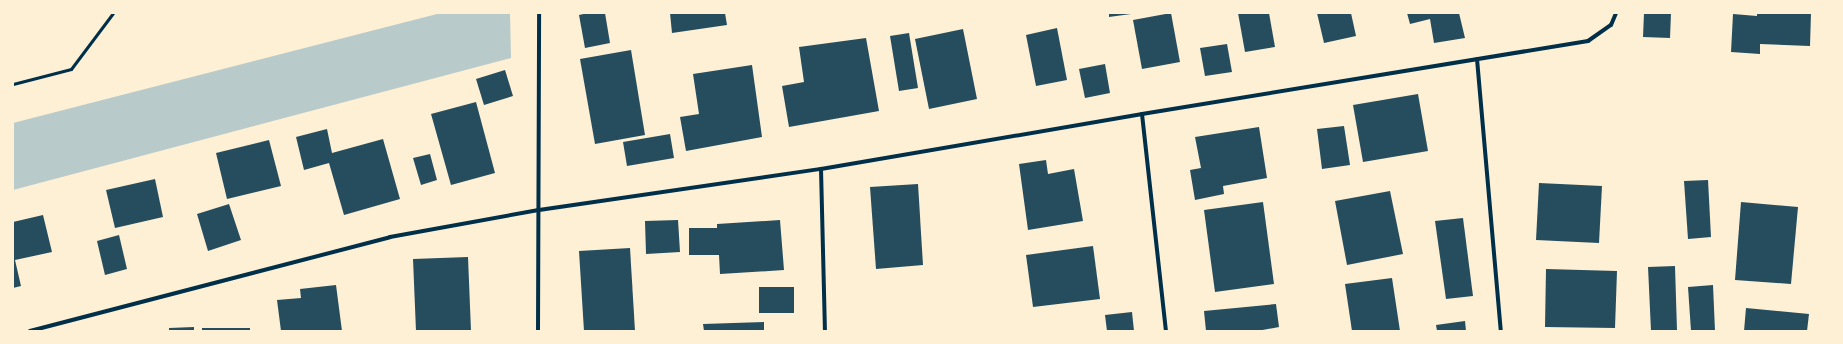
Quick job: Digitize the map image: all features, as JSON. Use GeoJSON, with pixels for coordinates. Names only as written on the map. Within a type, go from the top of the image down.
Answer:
{"type":"FeatureCollection","features":[{"type":"Feature","properties":{"kind":"street"},"geometry":{"type":"LineString","coordinates":[[538,331],[540,13]]}},
{"type":"Feature","properties":{"kind":"street"},"geometry":{"type":"LineString","coordinates":[[30,331],[390,237],[539,210],[822,169],[1142,114],[1588,41],[1611,25],[1616,13]]}},
{"type":"Feature","properties":{"kind":"street"},"geometry":{"type":"LineString","coordinates":[[1477,59],[1501,331]]}},
{"type":"Feature","properties":{"kind":"street"},"geometry":{"type":"LineString","coordinates":[[1142,114],[1166,331]]}},
{"type":"Feature","properties":{"kind":"street"},"geometry":{"type":"LineString","coordinates":[[822,169],[825,331]]}},
{"type":"Feature","properties":{"kind":"lane"},"geometry":{"type":"LineString","coordinates":[[13,84],[71,69],[113,13]]}},
{"type":"Feature","properties":{"kind":"shaded area"},"geometry":{"type":"Polygon","coordinates":[[[441,13],[510,13],[511,58],[13,190],[13,123],[441,13]]]}},
{"type":"Feature","properties":{"kind":"building"},"geometry":{"type":"Polygon","coordinates":[[[588,13],[605,13],[610,43],[585,48],[579,15],[588,13]]]}},
{"type":"Feature","properties":{"kind":"building"},"geometry":{"type":"Polygon","coordinates":[[[670,13],[725,13],[727,25],[672,33],[670,13]]]}},
{"type":"Feature","properties":{"kind":"building"},"geometry":{"type":"Polygon","coordinates":[[[1109,13],[1131,13],[1131,14],[1109,17],[1109,13]]]}},
{"type":"Feature","properties":{"kind":"building"},"geometry":{"type":"Polygon","coordinates":[[[1171,13],[1180,62],[1142,69],[1133,20],[1171,13]]]}},
{"type":"Feature","properties":{"kind":"building"},"geometry":{"type":"Polygon","coordinates":[[[1238,13],[1269,13],[1275,47],[1245,52],[1238,13]]]}},
{"type":"Feature","properties":{"kind":"building"},"geometry":{"type":"Polygon","coordinates":[[[1317,13],[1351,13],[1356,36],[1324,43],[1317,13]]]}},
{"type":"Feature","properties":{"kind":"building"},"geometry":{"type":"Polygon","coordinates":[[[1407,13],[1459,13],[1465,38],[1434,43],[1430,19],[1410,24],[1407,13]]]}},
{"type":"Feature","properties":{"kind":"building"},"geometry":{"type":"Polygon","coordinates":[[[1644,13],[1671,13],[1670,38],[1643,37],[1644,13]]]}},
{"type":"Feature","properties":{"kind":"building"},"geometry":{"type":"Polygon","coordinates":[[[1757,13],[1811,13],[1810,46],[1760,44],[1760,54],[1731,52],[1733,14],[1757,16],[1757,13]]]}},
{"type":"Feature","properties":{"kind":"building"},"geometry":{"type":"Polygon","coordinates":[[[1057,28],[1067,80],[1036,86],[1026,35],[1057,28]]]}},
{"type":"Feature","properties":{"kind":"building"},"geometry":{"type":"Polygon","coordinates":[[[963,29],[977,99],[929,109],[915,39],[963,29]]]}},
{"type":"Feature","properties":{"kind":"building"},"geometry":{"type":"Polygon","coordinates":[[[909,33],[918,88],[899,91],[890,36],[909,33]]]}},
{"type":"Feature","properties":{"kind":"building"},"geometry":{"type":"Polygon","coordinates":[[[866,38],[879,111],[789,127],[782,86],[804,82],[799,47],[866,38]]]}},
{"type":"Feature","properties":{"kind":"building"},"geometry":{"type":"Polygon","coordinates":[[[1227,44],[1232,72],[1205,76],[1200,48],[1227,44]]]}},
{"type":"Feature","properties":{"kind":"building"},"geometry":{"type":"Polygon","coordinates":[[[631,50],[645,135],[595,144],[580,59],[631,50]]]}},
{"type":"Feature","properties":{"kind":"building"},"geometry":{"type":"Polygon","coordinates":[[[1105,64],[1110,93],[1085,98],[1079,69],[1105,64]]]}},
{"type":"Feature","properties":{"kind":"building"},"geometry":{"type":"Polygon","coordinates":[[[752,65],[762,137],[686,151],[680,117],[699,114],[693,74],[752,65]]]}},
{"type":"Feature","properties":{"kind":"building"},"geometry":{"type":"Polygon","coordinates":[[[505,70],[513,96],[484,105],[476,79],[505,70]]]}},
{"type":"Feature","properties":{"kind":"building"},"geometry":{"type":"Polygon","coordinates":[[[1418,94],[1428,151],[1363,162],[1353,105],[1418,94]]]}},
{"type":"Feature","properties":{"kind":"building"},"geometry":{"type":"Polygon","coordinates":[[[476,102],[495,173],[451,185],[431,114],[476,102]]]}},
{"type":"Feature","properties":{"kind":"building"},"geometry":{"type":"Polygon","coordinates":[[[1344,126],[1350,165],[1322,169],[1317,129],[1344,126]]]}},
{"type":"Feature","properties":{"kind":"building"},"geometry":{"type":"Polygon","coordinates":[[[1259,127],[1267,178],[1223,186],[1224,194],[1195,200],[1190,170],[1201,168],[1195,137],[1259,127]]]}},
{"type":"Feature","properties":{"kind":"building"},"geometry":{"type":"Polygon","coordinates":[[[327,129],[332,153],[383,139],[400,199],[344,215],[329,163],[304,170],[296,137],[327,129]]]}},
{"type":"Feature","properties":{"kind":"building"},"geometry":{"type":"Polygon","coordinates":[[[670,134],[674,158],[627,166],[623,142],[670,134]]]}},
{"type":"Feature","properties":{"kind":"building"},"geometry":{"type":"Polygon","coordinates":[[[269,140],[281,186],[227,199],[216,153],[269,140]]]}},
{"type":"Feature","properties":{"kind":"building"},"geometry":{"type":"Polygon","coordinates":[[[430,154],[437,180],[421,185],[413,158],[430,154]]]}},
{"type":"Feature","properties":{"kind":"building"},"geometry":{"type":"Polygon","coordinates":[[[1046,160],[1048,174],[1074,169],[1083,221],[1028,230],[1019,164],[1046,160]]]}},
{"type":"Feature","properties":{"kind":"building"},"geometry":{"type":"Polygon","coordinates":[[[155,179],[163,217],[115,228],[106,190],[155,179]]]}},
{"type":"Feature","properties":{"kind":"building"},"geometry":{"type":"Polygon","coordinates":[[[1708,180],[1711,237],[1688,239],[1684,181],[1708,180]]]}},
{"type":"Feature","properties":{"kind":"building"},"geometry":{"type":"Polygon","coordinates":[[[1539,183],[1602,186],[1599,243],[1536,240],[1539,183]]]}},
{"type":"Feature","properties":{"kind":"building"},"geometry":{"type":"Polygon","coordinates":[[[918,184],[923,265],[876,269],[870,187],[918,184]]]}},
{"type":"Feature","properties":{"kind":"building"},"geometry":{"type":"Polygon","coordinates":[[[1390,191],[1403,254],[1347,265],[1335,201],[1390,191]]]}},
{"type":"Feature","properties":{"kind":"building"},"geometry":{"type":"Polygon","coordinates":[[[1263,202],[1274,284],[1215,292],[1204,210],[1263,202]]]}},
{"type":"Feature","properties":{"kind":"building"},"geometry":{"type":"Polygon","coordinates":[[[1741,202],[1798,207],[1791,284],[1735,280],[1741,202]]]}},
{"type":"Feature","properties":{"kind":"building"},"geometry":{"type":"Polygon","coordinates":[[[229,204],[241,240],[208,251],[197,214],[229,204]]]}},
{"type":"Feature","properties":{"kind":"building"},"geometry":{"type":"Polygon","coordinates":[[[43,215],[52,252],[15,260],[21,286],[13,288],[13,222],[43,215]]]}},
{"type":"Feature","properties":{"kind":"building"},"geometry":{"type":"Polygon","coordinates":[[[1463,218],[1473,296],[1446,299],[1435,221],[1463,218]]]}},
{"type":"Feature","properties":{"kind":"building"},"geometry":{"type":"Polygon","coordinates":[[[678,220],[680,252],[646,254],[645,221],[678,220]]]}},
{"type":"Feature","properties":{"kind":"building"},"geometry":{"type":"Polygon","coordinates":[[[780,220],[784,270],[720,274],[719,255],[689,255],[689,228],[717,228],[717,224],[780,220]]]}},
{"type":"Feature","properties":{"kind":"building"},"geometry":{"type":"Polygon","coordinates":[[[119,235],[127,269],[105,275],[97,241],[119,235]]]}},
{"type":"Feature","properties":{"kind":"building"},"geometry":{"type":"Polygon","coordinates":[[[1093,246],[1100,299],[1033,307],[1026,255],[1093,246]]]}},
{"type":"Feature","properties":{"kind":"building"},"geometry":{"type":"Polygon","coordinates":[[[630,248],[635,331],[584,331],[579,251],[630,248]]]}},
{"type":"Feature","properties":{"kind":"building"},"geometry":{"type":"Polygon","coordinates":[[[468,257],[471,331],[416,331],[413,259],[468,257]]]}},
{"type":"Feature","properties":{"kind":"building"},"geometry":{"type":"Polygon","coordinates":[[[1675,266],[1677,331],[1651,331],[1648,267],[1675,266]]]}},
{"type":"Feature","properties":{"kind":"building"},"geometry":{"type":"Polygon","coordinates":[[[1546,269],[1617,271],[1615,328],[1545,327],[1546,269]]]}},
{"type":"Feature","properties":{"kind":"building"},"geometry":{"type":"Polygon","coordinates":[[[1392,278],[1400,331],[1352,331],[1345,284],[1392,278]]]}},
{"type":"Feature","properties":{"kind":"building"},"geometry":{"type":"Polygon","coordinates":[[[336,285],[342,331],[281,331],[277,300],[301,298],[300,289],[336,285]]]}},
{"type":"Feature","properties":{"kind":"building"},"geometry":{"type":"Polygon","coordinates":[[[1713,285],[1715,331],[1691,331],[1688,287],[1713,285]]]}},
{"type":"Feature","properties":{"kind":"building"},"geometry":{"type":"Polygon","coordinates":[[[759,287],[794,287],[794,313],[759,313],[759,287]]]}},
{"type":"Feature","properties":{"kind":"building"},"geometry":{"type":"Polygon","coordinates":[[[1276,304],[1279,327],[1257,331],[1206,331],[1204,311],[1276,304]]]}},
{"type":"Feature","properties":{"kind":"building"},"geometry":{"type":"Polygon","coordinates":[[[1746,308],[1809,314],[1807,331],[1744,331],[1746,308]]]}},
{"type":"Feature","properties":{"kind":"building"},"geometry":{"type":"Polygon","coordinates":[[[1132,312],[1134,331],[1107,331],[1105,315],[1132,312]]]}},
{"type":"Feature","properties":{"kind":"building"},"geometry":{"type":"Polygon","coordinates":[[[1465,321],[1466,331],[1437,331],[1436,325],[1465,321]]]}},
{"type":"Feature","properties":{"kind":"building"},"geometry":{"type":"Polygon","coordinates":[[[764,322],[764,331],[704,331],[703,324],[764,322]]]}},
{"type":"Feature","properties":{"kind":"building"},"geometry":{"type":"Polygon","coordinates":[[[194,327],[194,331],[169,331],[169,328],[194,327]]]}},
{"type":"Feature","properties":{"kind":"building"},"geometry":{"type":"Polygon","coordinates":[[[202,328],[250,328],[250,331],[202,331],[202,328]]]}}]}
